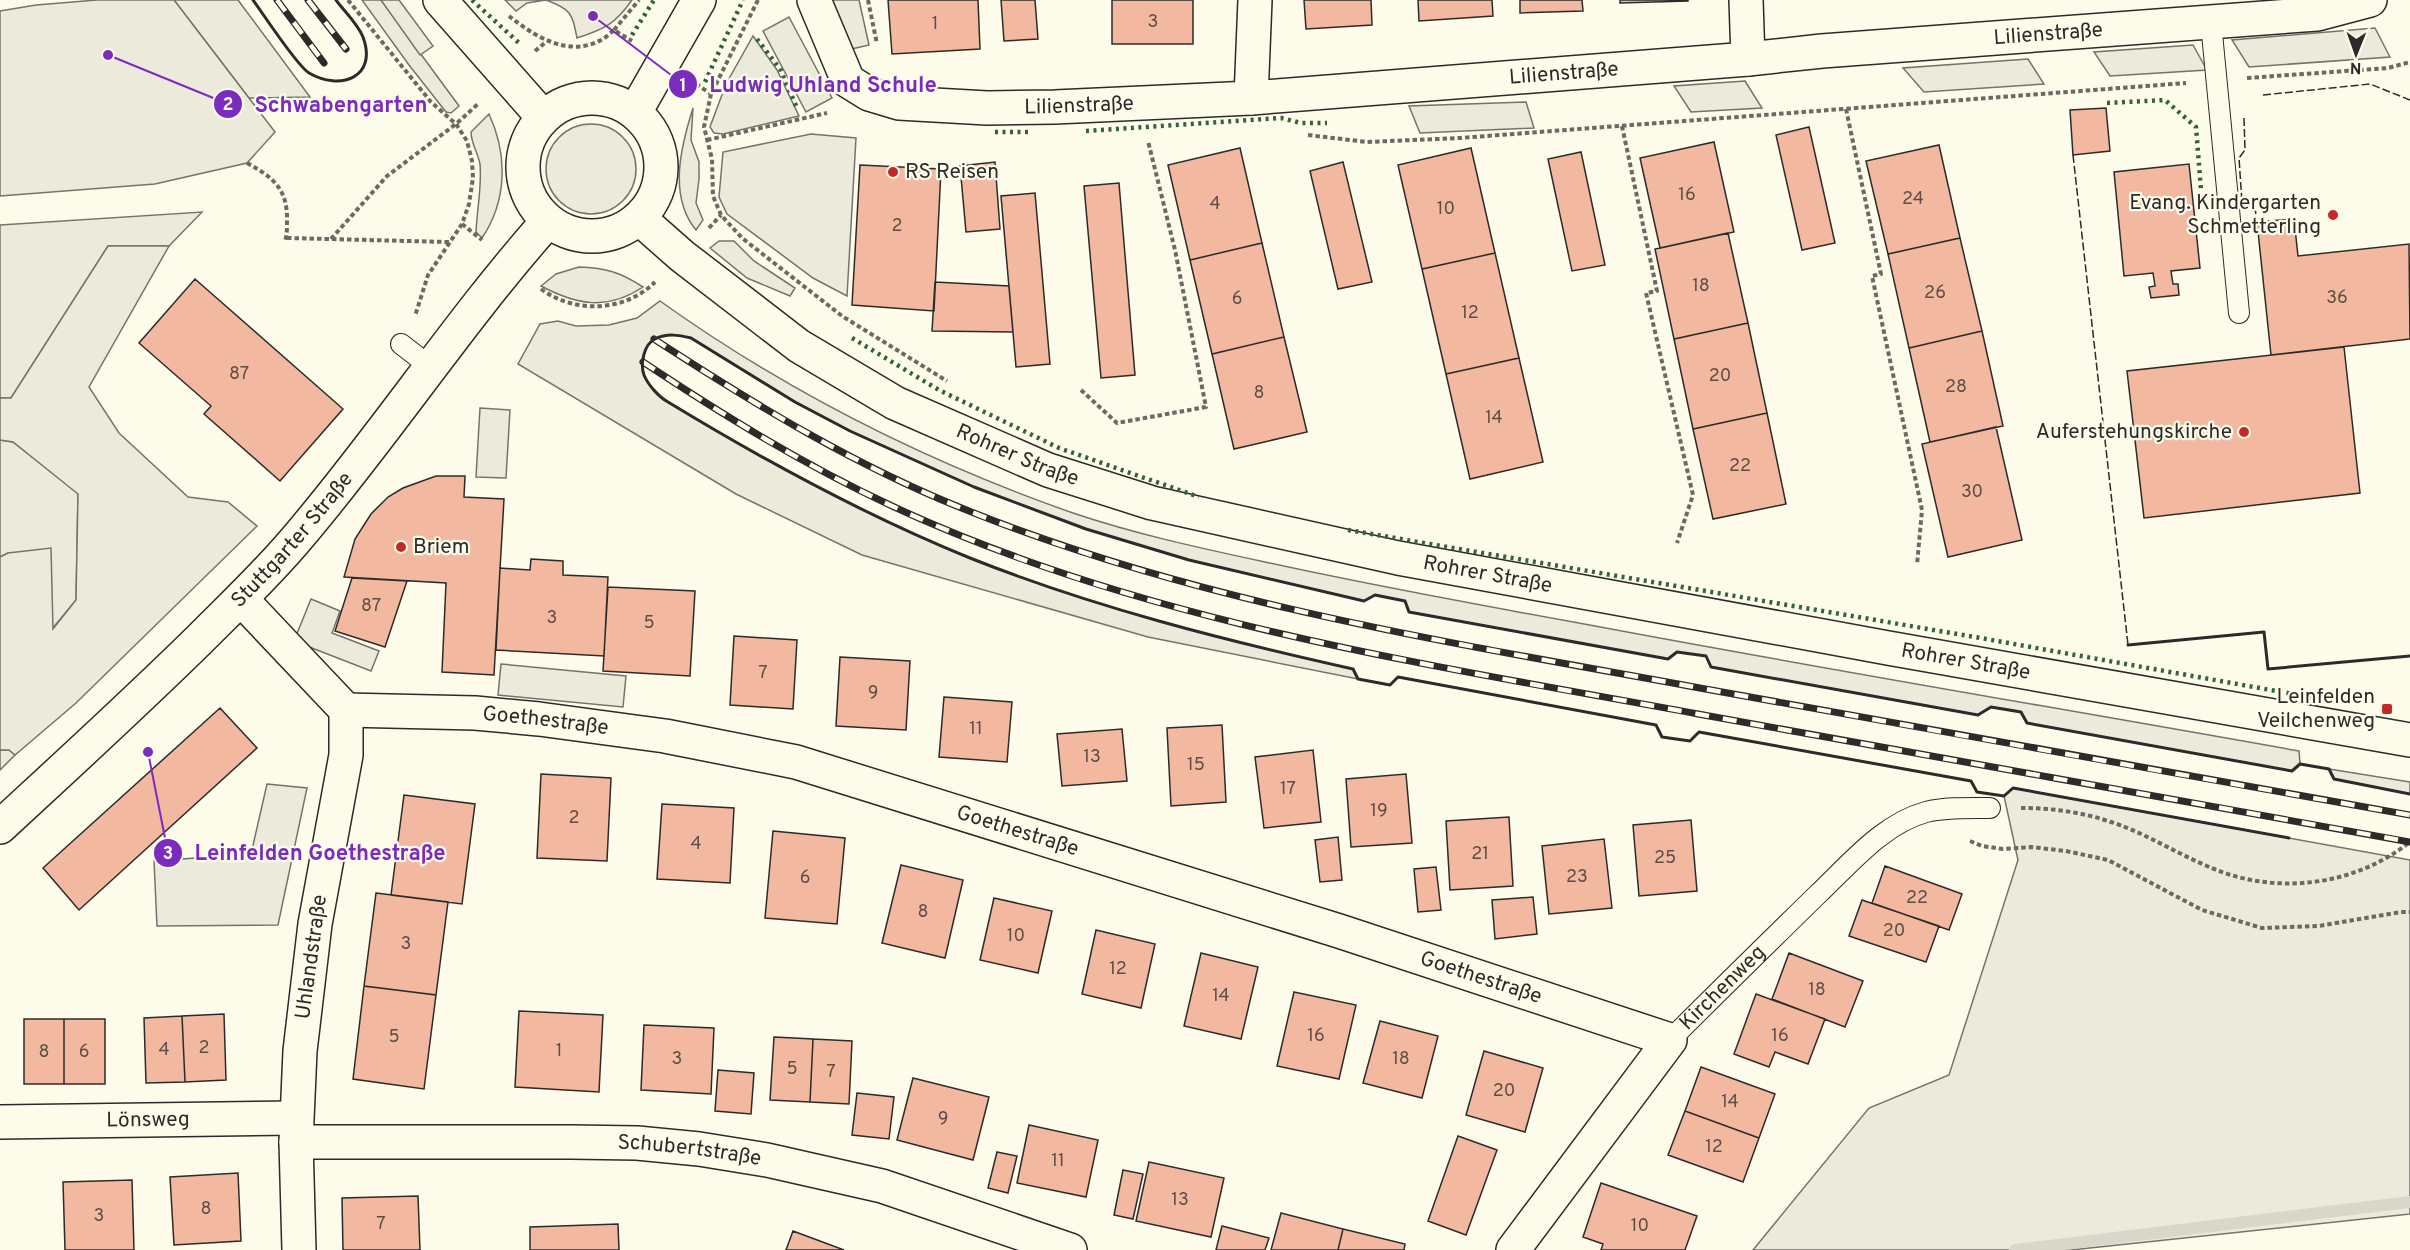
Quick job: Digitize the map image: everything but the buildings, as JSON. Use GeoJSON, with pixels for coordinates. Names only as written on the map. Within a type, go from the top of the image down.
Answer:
{"type":"FeatureCollection","features":[{"type":"Feature","properties":{"kind":"street"},"geometry":{"type":"LineString","coordinates":[[440,0],[543,117]]}},
{"type":"Feature","properties":{"kind":"street"},"geometry":{"type":"LineString","coordinates":[[635,112],[699,0]]}},
{"type":"Feature","properties":{"kind":"street","name":"Lilienstraße"},"geometry":{"type":"LineString","coordinates":[[813,0],[848,81],[869,94],[899,103],[987,108],[1251,98],[1748,59],[1822,51],[2317,14],[2370,0]]}},
{"type":"Feature","properties":{"kind":"street"},"geometry":{"type":"LineString","coordinates":[[1251,98],[1255,0]]}},
{"type":"Feature","properties":{"kind":"street"},"geometry":{"type":"LineString","coordinates":[[1746,0],[1748,59]]}},
{"type":"Feature","properties":{"kind":"street"},"geometry":{"type":"LineString","coordinates":[[588,97],[613,100],[635,112],[651,130],[660,152],[661,176],[654,199],[639,218],[618,231],[594,237],[570,233],[548,221],[533,205],[524,184],[522,163],[527,141],[543,117],[564,103],[588,97]]}},
{"type":"Feature","properties":{"kind":"street","name":"Rohrer Straße"},"geometry":{"type":"LineString","coordinates":[[639,218],[682,256],[799,346],[895,403],[1048,470],[1152,503],[1410,560],[1877,646],[2410,740]]}},
{"type":"Feature","properties":{"kind":"street","name":"Stuttgarter Straße"},"geometry":{"type":"LineString","coordinates":[[0,827],[161,678],[241,599],[298,538],[432,368],[509,265],[548,221]]}},
{"type":"Feature","properties":{"kind":"street"},"geometry":{"type":"LineString","coordinates":[[241,599],[346,710]]}},
{"type":"Feature","properties":{"kind":"street","name":"Goethestraße"},"geometry":{"type":"LineString","coordinates":[[346,710],[475,713],[538,719],[676,738],[796,762],[1339,931],[1670,1040]]}},
{"type":"Feature","properties":{"kind":"street","name":"Uhlandstraße"},"geometry":{"type":"LineString","coordinates":[[299,1250],[296,1130],[300,1052],[314,934],[346,755],[346,710]]}},
{"type":"Feature","properties":{"kind":"street","name":"Kirchenweg"},"geometry":{"type":"LineString","coordinates":[[1513,1250],[1670,1040]]}},
{"type":"Feature","properties":{"kind":"street","name":"Lönsweg"},"geometry":{"type":"LineString","coordinates":[[0,1122],[296,1130]]}},
{"type":"Feature","properties":{"kind":"street","name":"Schubertstraße"},"geometry":{"type":"LineString","coordinates":[[296,1130],[699,1149],[767,1160],[882,1186],[1070,1250]]}},
{"type":"Feature","properties":{"kind":"lane"},"geometry":{"type":"LineString","coordinates":[[2211,23],[2239,313]]}},
{"type":"Feature","properties":{"kind":"lane"},"geometry":{"type":"LineString","coordinates":[[400,344],[432,368]]}},
{"type":"Feature","properties":{"kind":"lane","name":"Kirchenweg"},"geometry":{"type":"LineString","coordinates":[[1670,1040],[1771,939],[1877,839],[1901,823],[1925,813],[1961,808],[1990,808]]}},
{"type":"Feature","properties":{"kind":"path"},"geometry":{"type":"LineString","coordinates":[[348,0],[431,102],[456,124],[467,141],[472,161],[473,178],[469,204],[462,224],[428,275],[415,316],[400,344]]}},
{"type":"Feature","properties":{"kind":"path"},"geometry":{"type":"LineString","coordinates":[[504,12],[546,42],[576,47],[599,41],[614,30],[639,0]]}},
{"type":"Feature","properties":{"kind":"path"},"geometry":{"type":"LineString","coordinates":[[758,0],[711,94],[707,109],[704,127],[712,159],[713,196],[720,215],[742,238],[842,316],[948,382]]}},
{"type":"Feature","properties":{"kind":"path"},"geometry":{"type":"LineString","coordinates":[[614,30],[664,62]]}},
{"type":"Feature","properties":{"kind":"path"},"geometry":{"type":"LineString","coordinates":[[331,239],[387,176],[456,124],[546,42]]}},
{"type":"Feature","properties":{"kind":"path"},"geometry":{"type":"LineString","coordinates":[[1298,133],[1367,142],[1460,138],[2388,68],[2410,62]]}},
{"type":"Feature","properties":{"kind":"path"},"geometry":{"type":"LineString","coordinates":[[1846,109],[1881,274],[1872,276],[1922,510],[1917,565]]}},
{"type":"Feature","properties":{"kind":"path"},"geometry":{"type":"LineString","coordinates":[[826,114],[837,116]]}},
{"type":"Feature","properties":{"kind":"path"},"geometry":{"type":"LineString","coordinates":[[1622,126],[1657,291],[1646,293],[1693,495],[1677,543]]}},
{"type":"Feature","properties":{"kind":"path"},"geometry":{"type":"LineString","coordinates":[[1082,390],[1117,423],[1206,407],[1175,250],[1148,137]]}},
{"type":"Feature","properties":{"kind":"path"},"geometry":{"type":"LineString","coordinates":[[247,163],[266,174],[281,190],[288,207],[286,240],[449,242]]}},
{"type":"Feature","properties":{"kind":"path"},"geometry":{"type":"LineString","coordinates":[[509,265],[546,292],[569,303],[614,305],[633,299],[649,289],[720,215]]}},
{"type":"Feature","properties":{"kind":"path"},"geometry":{"type":"LineString","coordinates":[[1990,808],[2038,808],[2079,813],[2147,836],[2207,866],[2236,877],[2269,883],[2302,884],[2335,879],[2367,868],[2410,842]]}},
{"type":"Feature","properties":{"kind":"path"},"geometry":{"type":"LineString","coordinates":[[1925,813],[1956,834],[1982,846],[2003,849],[2031,847],[2066,851],[2108,861],[2202,910],[2262,928],[2319,926],[2410,912]]}},
{"type":"Feature","properties":{"kind":"shaded area"},"geometry":{"type":"Polygon","coordinates":[[[97,0],[174,0],[275,132],[247,163],[155,184],[0,196],[0,11],[36,5],[97,0]]]}},
{"type":"Feature","properties":{"kind":"shaded area"},"geometry":{"type":"Polygon","coordinates":[[[174,0],[238,0],[310,97],[249,98],[174,0]]]}},
{"type":"Feature","properties":{"kind":"shaded area"},"geometry":{"type":"Polygon","coordinates":[[[362,0],[381,0],[459,106],[451,113],[446,112],[362,0]]]}},
{"type":"Feature","properties":{"kind":"shaded area"},"geometry":{"type":"Polygon","coordinates":[[[381,0],[399,0],[433,46],[420,55],[381,0]]]}},
{"type":"Feature","properties":{"kind":"shaded area"},"geometry":{"type":"Polygon","coordinates":[[[505,0],[546,0],[527,3],[516,11],[505,0]]]}},
{"type":"Feature","properties":{"kind":"shaded area"},"geometry":{"type":"Polygon","coordinates":[[[546,0],[632,0],[609,25],[577,38],[569,13],[561,6],[546,0]]]}},
{"type":"Feature","properties":{"kind":"shaded area"},"geometry":{"type":"Polygon","coordinates":[[[831,0],[859,0],[869,45],[843,51],[831,0]]]}},
{"type":"Feature","properties":{"kind":"shaded area"},"geometry":{"type":"Polygon","coordinates":[[[789,17],[832,98],[806,112],[763,31],[789,17]]]}},
{"type":"Feature","properties":{"kind":"shaded area"},"geometry":{"type":"Polygon","coordinates":[[[2375,28],[2390,57],[2249,67],[2232,40],[2375,28]]]}},
{"type":"Feature","properties":{"kind":"shaded area"},"geometry":{"type":"Polygon","coordinates":[[[753,36],[777,70],[799,116],[723,134],[714,133],[710,127],[726,84],[753,36]]]}},
{"type":"Feature","properties":{"kind":"shaded area"},"geometry":{"type":"Polygon","coordinates":[[[2193,45],[2207,70],[2110,76],[2094,52],[2193,45]]]}},
{"type":"Feature","properties":{"kind":"shaded area"},"geometry":{"type":"Polygon","coordinates":[[[2028,59],[2044,84],[1924,92],[1903,68],[2028,59]]]}},
{"type":"Feature","properties":{"kind":"shaded area"},"geometry":{"type":"Polygon","coordinates":[[[1745,81],[1762,108],[1691,112],[1674,86],[1745,81]]]}},
{"type":"Feature","properties":{"kind":"shaded area"},"geometry":{"type":"Polygon","coordinates":[[[1526,102],[1534,128],[1420,133],[1409,106],[1526,102]]]}},
{"type":"Feature","properties":{"kind":"shaded area"},"geometry":{"type":"Polygon","coordinates":[[[693,108],[691,140],[699,162],[696,203],[703,220],[696,230],[687,217],[680,186],[681,154],[693,108]]]}},
{"type":"Feature","properties":{"kind":"shaded area"},"geometry":{"type":"Polygon","coordinates":[[[489,114],[499,145],[502,178],[496,209],[482,238],[476,232],[480,164],[471,132],[489,114]]]}},
{"type":"Feature","properties":{"kind":"shaded area"},"geometry":{"type":"Polygon","coordinates":[[[591,124],[608,128],[623,137],[632,152],[636,169],[632,186],[623,201],[608,210],[591,214],[574,210],[559,201],[550,186],[546,169],[550,152],[559,137],[574,128],[591,124]]]}},
{"type":"Feature","properties":{"kind":"shaded area"},"geometry":{"type":"Polygon","coordinates":[[[811,134],[856,138],[847,296],[813,278],[727,214],[719,197],[723,152],[811,134]]]}},
{"type":"Feature","properties":{"kind":"shaded area"},"geometry":{"type":"Polygon","coordinates":[[[202,212],[169,246],[108,246],[11,398],[0,398],[0,225],[202,212]]]}},
{"type":"Feature","properties":{"kind":"shaded area"},"geometry":{"type":"Polygon","coordinates":[[[719,241],[734,241],[754,261],[795,288],[790,296],[747,278],[710,248],[719,241]]]}},
{"type":"Feature","properties":{"kind":"shaded area"},"geometry":{"type":"Polygon","coordinates":[[[108,246],[169,246],[89,387],[119,433],[188,497],[228,502],[257,526],[76,703],[15,755],[9,750],[0,750],[0,557],[8,553],[51,548],[53,629],[76,600],[78,494],[13,442],[0,440],[0,398],[11,398],[108,246]]]}},
{"type":"Feature","properties":{"kind":"shaded area"},"geometry":{"type":"Polygon","coordinates":[[[579,267],[612,272],[643,287],[617,300],[592,303],[567,298],[541,286],[556,274],[579,267]]]}},
{"type":"Feature","properties":{"kind":"shaded area"},"geometry":{"type":"Polygon","coordinates":[[[660,301],[757,365],[859,422],[1019,493],[1120,528],[1306,571],[1429,596],[2299,751],[2300,764],[2292,771],[2027,723],[2020,712],[1991,707],[1978,715],[1711,667],[1706,656],[1677,652],[1668,659],[1409,612],[1405,601],[1375,595],[1364,601],[1189,560],[1086,529],[974,487],[850,431],[795,402],[691,338],[668,335],[655,339],[648,345],[643,361],[644,375],[651,387],[665,400],[778,466],[892,524],[970,558],[1063,592],[1207,634],[1353,669],[1358,679],[1148,637],[862,555],[736,494],[518,364],[540,324],[558,321],[576,326],[609,325],[637,318],[660,301]]]}},
{"type":"Feature","properties":{"kind":"shaded area"},"geometry":{"type":"Polygon","coordinates":[[[480,408],[510,410],[506,478],[476,477],[480,408]]]}},
{"type":"Feature","properties":{"kind":"shaded area"},"geometry":{"type":"Polygon","coordinates":[[[0,440],[13,442],[78,493],[76,600],[52,629],[8,553],[0,557],[0,440]]]}},
{"type":"Feature","properties":{"kind":"shaded area"},"geometry":{"type":"Polygon","coordinates":[[[311,599],[340,611],[332,633],[379,651],[371,671],[294,641],[311,599]]]}},
{"type":"Feature","properties":{"kind":"shaded area"},"geometry":{"type":"Polygon","coordinates":[[[501,664],[626,676],[623,707],[498,695],[501,664]]]}},
{"type":"Feature","properties":{"kind":"shaded area"},"geometry":{"type":"Polygon","coordinates":[[[0,750],[9,750],[15,755],[0,770],[0,750]]]}},
{"type":"Feature","properties":{"kind":"shaded area"},"geometry":{"type":"Polygon","coordinates":[[[2329,769],[2410,782],[2410,794],[2334,779],[2329,769]]]}},
{"type":"Feature","properties":{"kind":"shaded area"},"geometry":{"type":"Polygon","coordinates":[[[267,784],[307,788],[278,925],[157,926],[154,861],[251,854],[267,784]]]}},
{"type":"Feature","properties":{"kind":"shaded area"},"geometry":{"type":"Polygon","coordinates":[[[2013,788],[2410,860],[2410,1214],[2071,1250],[1753,1250],[1869,1108],[1949,1075],[2018,860],[2004,796],[2013,788]]]}},
{"type":"Feature","properties":{"kind":"waterway"},"geometry":{"type":"LineString","coordinates":[[2015,1250],[2410,1202]]}},
{"type":"Feature","properties":{"kind":"railway"},"geometry":{"type":"LineString","coordinates":[[277,0],[324,63]]}},
{"type":"Feature","properties":{"kind":"railway"},"geometry":{"type":"LineString","coordinates":[[308,0],[346,49]]}},
{"type":"Feature","properties":{"kind":"railway"},"geometry":{"type":"LineString","coordinates":[[654,339],[807,433],[927,494],[1059,544],[1150,573],[1335,619],[1429,638],[2410,815]]}},
{"type":"Feature","properties":{"kind":"railway"},"geometry":{"type":"LineString","coordinates":[[643,362],[764,438],[827,474],[892,506],[988,546],[1086,581],[1186,610],[1288,635],[1493,677],[2410,842]]}},
{"type":"Feature","properties":{"kind":"hedge"},"geometry":{"type":"LineString","coordinates":[[472,0],[519,43]]}},
{"type":"Feature","properties":{"kind":"hedge"},"geometry":{"type":"LineString","coordinates":[[632,35],[654,0]]}},
{"type":"Feature","properties":{"kind":"hedge"},"geometry":{"type":"LineString","coordinates":[[705,82],[743,0]]}},
{"type":"Feature","properties":{"kind":"hedge"},"geometry":{"type":"LineString","coordinates":[[757,39],[780,69],[797,108]]}},
{"type":"Feature","properties":{"kind":"hedge"},"geometry":{"type":"LineString","coordinates":[[2107,103],[2165,100],[2196,127],[2201,190]]}},
{"type":"Feature","properties":{"kind":"hedge"},"geometry":{"type":"LineString","coordinates":[[1086,131],[1281,118],[1301,123],[1327,123]]}},
{"type":"Feature","properties":{"kind":"hedge"},"geometry":{"type":"LineString","coordinates":[[995,132],[1029,132]]}},
{"type":"Feature","properties":{"kind":"hedge"},"geometry":{"type":"LineString","coordinates":[[852,338],[939,390],[1059,448],[1199,497]]}},
{"type":"Feature","properties":{"kind":"hedge"},"geometry":{"type":"LineString","coordinates":[[1348,530],[1975,637],[2332,701]]}},
{"type":"Feature","properties":{"kind":"fence"},"geometry":{"type":"LineString","coordinates":[[2263,95],[2370,84],[2410,100]]}},
{"type":"Feature","properties":{"kind":"fence"},"geometry":{"type":"LineString","coordinates":[[2244,118],[2245,150],[2239,158],[2242,203],[2255,208],[2257,222]]}},
{"type":"Feature","properties":{"kind":"fence"},"geometry":{"type":"LineString","coordinates":[[2073,155],[2128,645]]}},
{"type":"Feature","properties":{"kind":"wall"},"geometry":{"type":"LineString","coordinates":[[253,0],[304,68],[309,73],[333,81],[353,77],[361,71],[366,51],[361,32],[336,0]]}},
{"type":"Feature","properties":{"kind":"wall"},"geometry":{"type":"LineString","coordinates":[[2289,838],[2013,788],[2004,796],[1977,792],[1971,781],[1699,732],[1690,741],[1662,737],[1656,725],[1398,677],[1390,685],[1358,679],[1353,669],[1207,634],[1111,607],[1016,576],[970,558],[892,524],[778,466],[661,397],[644,375],[642,365],[644,355],[648,345],[660,337],[673,335],[691,338],[795,402],[850,431],[974,487],[1086,529],[1189,560],[1364,601],[1375,595],[1405,601],[1409,612],[1668,659],[1677,652],[1706,656],[1711,667],[1978,715],[1991,707],[2021,712],[2027,723],[2292,771],[2300,764],[2329,769],[2334,779],[2410,794]]}},
{"type":"Feature","properties":{"kind":"wall"},"geometry":{"type":"LineString","coordinates":[[2128,645],[2264,632],[2268,669],[2410,656]]}},
{"type":"Feature","properties":{"kind":"place","name":"Ludwig Uhland Schule"},"geometry":{"type":"Point","coordinates":[593,16]}},
{"type":"Feature","properties":{"kind":"place","name":"Schwabengarten"},"geometry":{"type":"Point","coordinates":[108,55]}},
{"type":"Feature","properties":{"kind":"place","name":"RS Reisen"},"geometry":{"type":"Point","coordinates":[893,172]}},
{"type":"Feature","properties":{"kind":"place","name":"Evang. Kindergarten Schmetterling"},"geometry":{"type":"Point","coordinates":[2333,215]}},
{"type":"Feature","properties":{"kind":"place","name":"Auferstehungskirche"},"geometry":{"type":"Point","coordinates":[2244,432]}},
{"type":"Feature","properties":{"kind":"place","name":"Briem"},"geometry":{"type":"Point","coordinates":[401,547]}},
{"type":"Feature","properties":{"kind":"place","name":"Leinfelden Veilchenweg"},"geometry":{"type":"Point","coordinates":[2387,709]}},
{"type":"Feature","properties":{"kind":"place","name":"Leinfelden Goethestraße"},"geometry":{"type":"Point","coordinates":[148,752]}}]}
